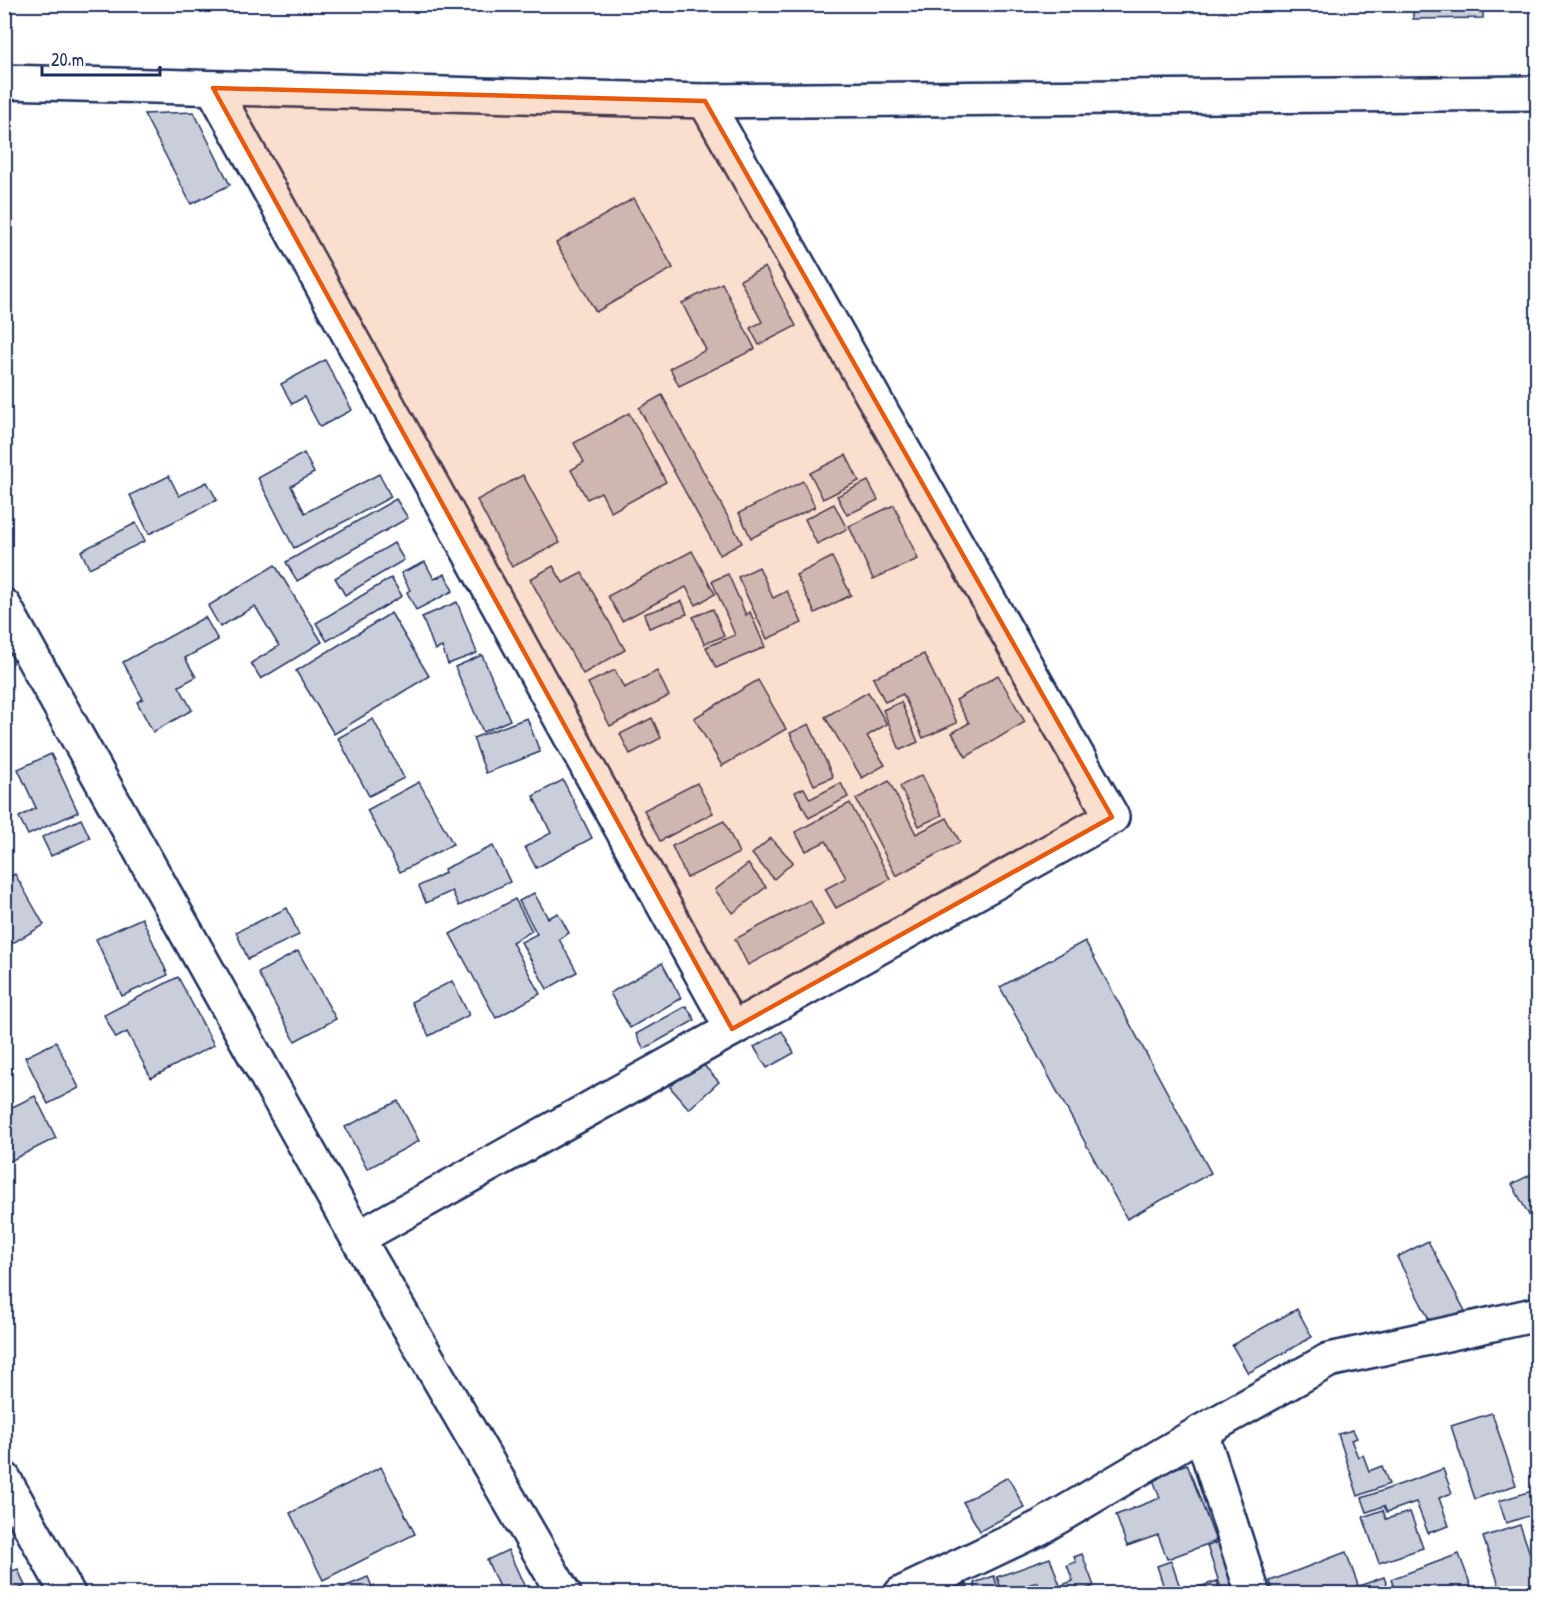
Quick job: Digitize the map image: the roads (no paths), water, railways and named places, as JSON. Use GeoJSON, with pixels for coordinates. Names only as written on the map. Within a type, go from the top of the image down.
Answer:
{"type":"FeatureCollection","features":[{"type":"Feature","properties":{"kind":"street"},"geometry":{"type":"LineString","coordinates":[[4,82],[705,101],[1538,93]]}},
{"type":"Feature","properties":{"kind":"street"},"geometry":{"type":"LineString","coordinates":[[213,88],[732,1029]]}},
{"type":"Feature","properties":{"kind":"street"},"geometry":{"type":"LineString","coordinates":[[358,1238],[1112,817],[705,101]]}},
{"type":"Feature","properties":{"kind":"street"},"geometry":{"type":"LineString","coordinates":[[4,606],[358,1238],[564,1593]]}},
{"type":"Feature","properties":{"kind":"street"},"geometry":{"type":"LineString","coordinates":[[901,1593],[1039,1528],[1201,1432],[1329,1360],[1538,1314]]}},
{"type":"Feature","properties":{"kind":"street"},"geometry":{"type":"LineString","coordinates":[[1201,1432],[1253,1593]]}},
{"type":"Feature","properties":{"kind":"street"},"geometry":{"type":"LineString","coordinates":[[4,1479],[68,1593]]}}]}
